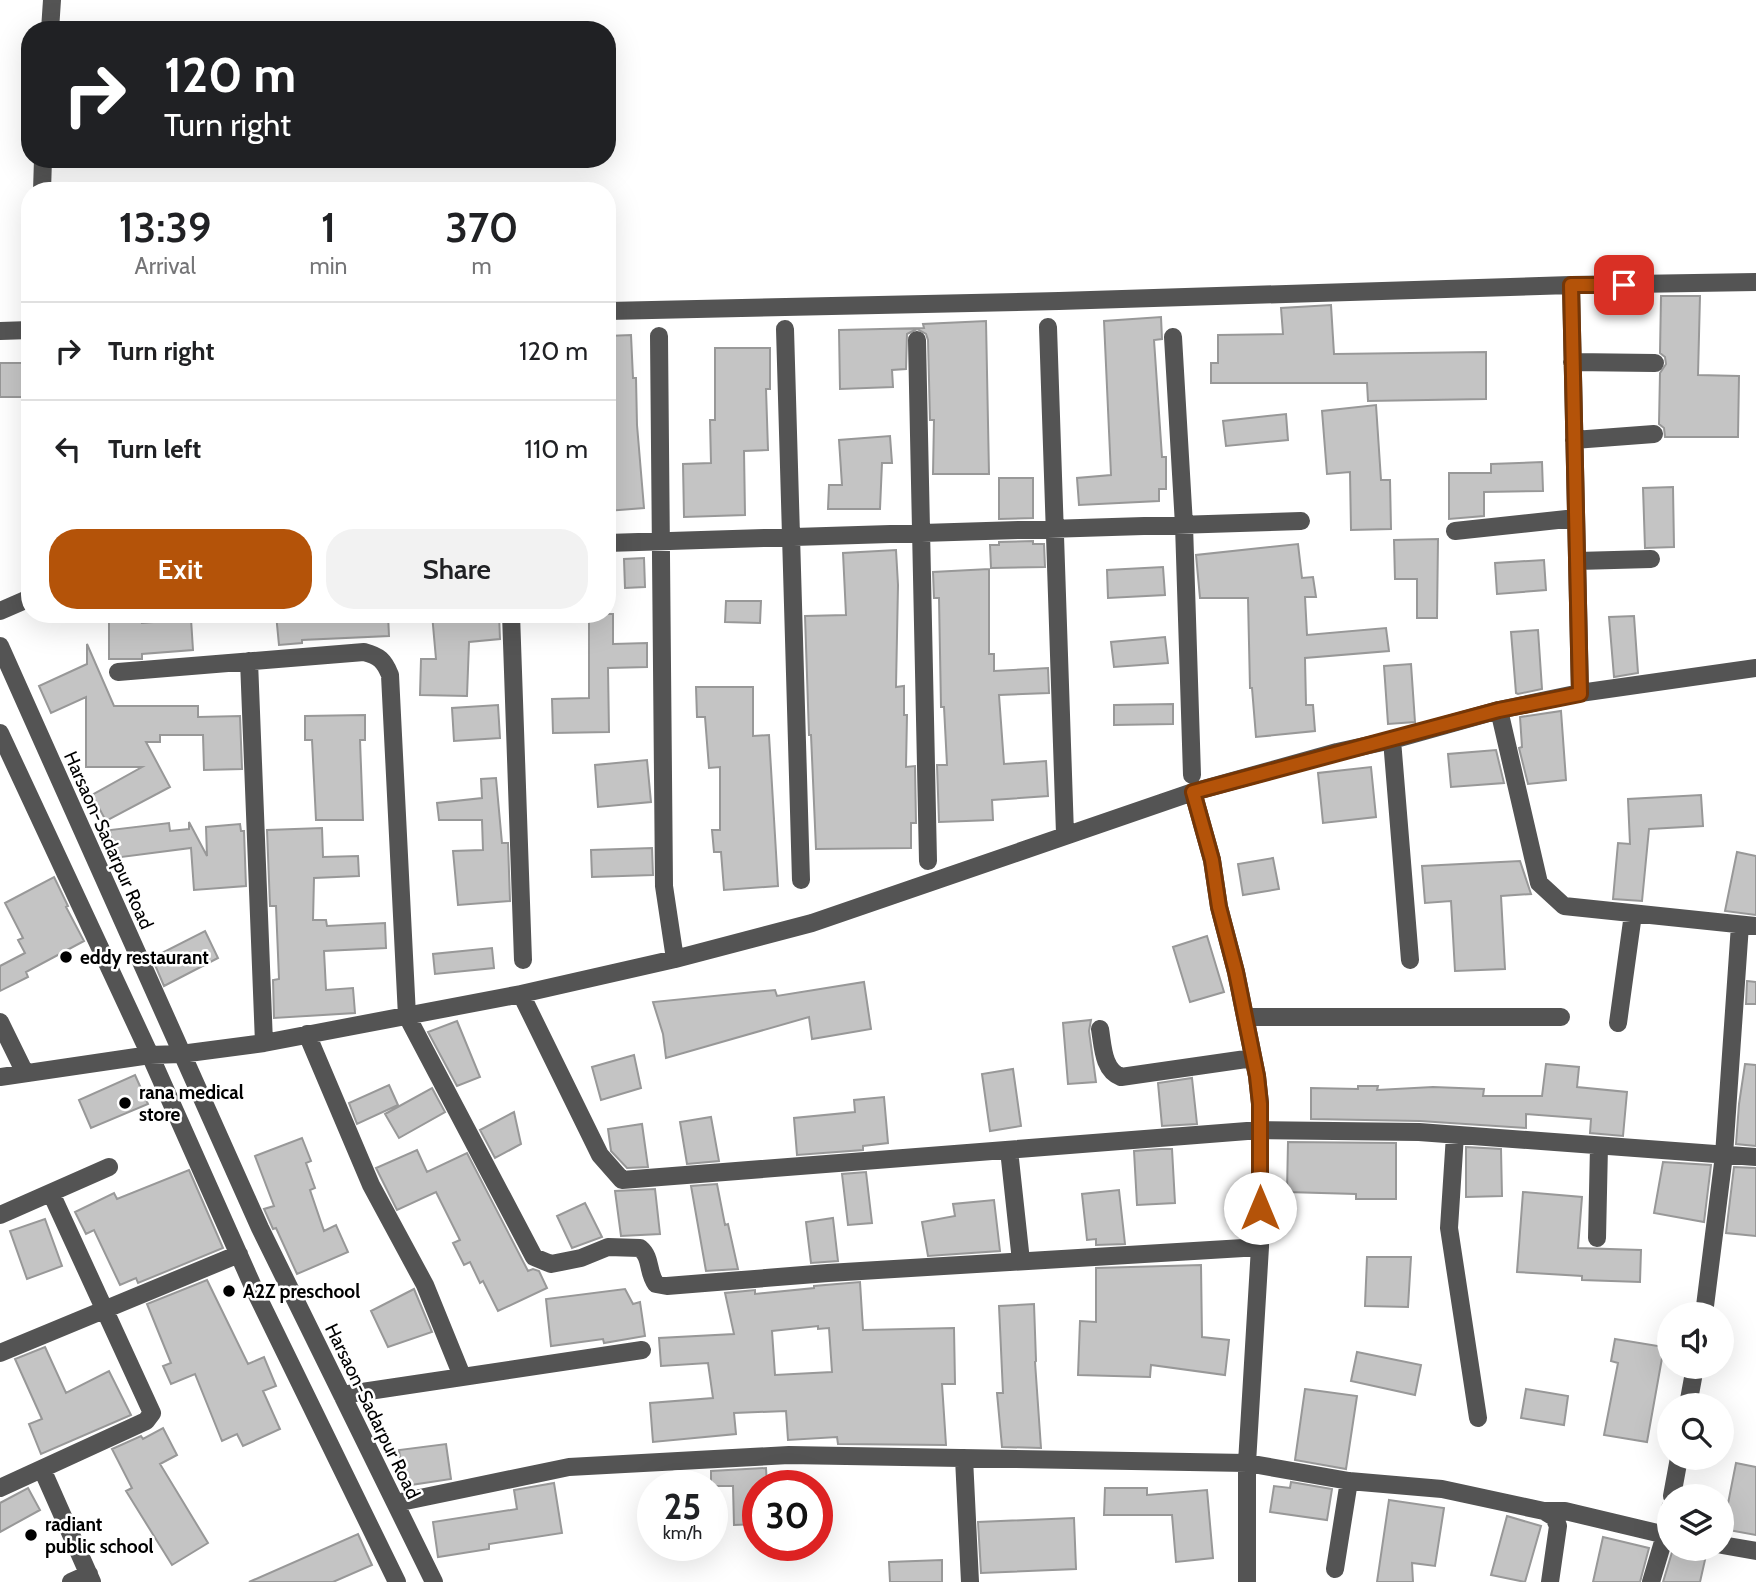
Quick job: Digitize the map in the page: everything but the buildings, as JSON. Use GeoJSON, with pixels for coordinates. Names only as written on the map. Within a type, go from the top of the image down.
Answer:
{"type":"FeatureCollection","features":[{"type":"Feature","properties":{"kind":"street"},"geometry":{"type":"LineString","coordinates":[[51,21],[52,0]]}},
{"type":"Feature","properties":{"kind":"street"},"geometry":{"type":"LineString","coordinates":[[616,311],[1756,282]]}},
{"type":"Feature","properties":{"kind":"street"},"geometry":{"type":"LineString","coordinates":[[1571,285],[1580,694]]}},
{"type":"Feature","properties":{"kind":"street"},"geometry":{"type":"LineString","coordinates":[[1048,327],[1065,834]]}},
{"type":"Feature","properties":{"kind":"street"},"geometry":{"type":"LineString","coordinates":[[0,331],[21,330]]}},
{"type":"Feature","properties":{"kind":"street"},"geometry":{"type":"LineString","coordinates":[[785,330],[801,880]]}},
{"type":"Feature","properties":{"kind":"street"},"geometry":{"type":"LineString","coordinates":[[659,336],[663,541],[664,886],[675,959]]}},
{"type":"Feature","properties":{"kind":"street"},"geometry":{"type":"LineString","coordinates":[[1173,337],[1184,524],[1192,783],[1212,860],[1219,907],[1245,1017],[1260,1104],[1260,1247],[1247,1463],[1247,1582]]}},
{"type":"Feature","properties":{"kind":"street"},"geometry":{"type":"LineString","coordinates":[[917,340],[928,861]]}},
{"type":"Feature","properties":{"kind":"street"},"geometry":{"type":"LineString","coordinates":[[1572,362],[1655,363]]}},
{"type":"Feature","properties":{"kind":"street"},"geometry":{"type":"LineString","coordinates":[[1574,440],[1654,434]]}},
{"type":"Feature","properties":{"kind":"street"},"geometry":{"type":"LineString","coordinates":[[1455,531],[1576,518]]}},
{"type":"Feature","properties":{"kind":"street"},"geometry":{"type":"LineString","coordinates":[[616,543],[1301,521]]}},
{"type":"Feature","properties":{"kind":"street"},"geometry":{"type":"LineString","coordinates":[[1577,561],[1651,559]]}},
{"type":"Feature","properties":{"kind":"street"},"geometry":{"type":"LineString","coordinates":[[0,611],[21,602]]}},
{"type":"Feature","properties":{"kind":"street"},"geometry":{"type":"LineString","coordinates":[[511,623],[523,960]]}},
{"type":"Feature","properties":{"kind":"street","name":"Harsaon-Sadarpur Road"},"geometry":{"type":"LineString","coordinates":[[0,646],[260,1227],[434,1582]]}},
{"type":"Feature","properties":{"kind":"street"},"geometry":{"type":"LineString","coordinates":[[118,672],[364,652],[378,656],[385,662],[390,675],[407,1016],[534,1257],[551,1264],[582,1258],[608,1247],[640,1248],[648,1255],[652,1278],[656,1284],[667,1286],[828,1273],[1260,1247]]}},
{"type":"Feature","properties":{"kind":"street"},"geometry":{"type":"LineString","coordinates":[[248,661],[264,1044]]}},
{"type":"Feature","properties":{"kind":"street"},"geometry":{"type":"LineString","coordinates":[[0,1077],[150,1055],[264,1044],[521,994],[675,959],[812,923],[1065,834],[1192,783],[1392,740],[1499,710],[1580,694],[1756,668]]}},
{"type":"Feature","properties":{"kind":"street"},"geometry":{"type":"LineString","coordinates":[[1499,710],[1539,883],[1564,906],[1748,926],[1706,1302]]}},
{"type":"Feature","properties":{"kind":"street"},"geometry":{"type":"LineString","coordinates":[[0,733],[150,1055],[239,1255],[397,1582]]}},
{"type":"Feature","properties":{"kind":"street"},"geometry":{"type":"LineString","coordinates":[[1392,740],[1410,960]]}},
{"type":"Feature","properties":{"kind":"street"},"geometry":{"type":"LineString","coordinates":[[1618,1023],[1633,914]]}},
{"type":"Feature","properties":{"kind":"street"},"geometry":{"type":"LineString","coordinates":[[521,994],[600,1155],[622,1180],[1260,1130],[1419,1132],[1756,1157]]}},
{"type":"Feature","properties":{"kind":"street"},"geometry":{"type":"LineString","coordinates":[[1245,1017],[1561,1017]]}},
{"type":"Feature","properties":{"kind":"street"},"geometry":{"type":"LineString","coordinates":[[0,1022],[25,1073]]}},
{"type":"Feature","properties":{"kind":"street"},"geometry":{"type":"LineString","coordinates":[[1100,1029],[1107,1065],[1114,1074],[1121,1077],[1253,1058]]}},
{"type":"Feature","properties":{"kind":"street"},"geometry":{"type":"LineString","coordinates":[[307,1034],[371,1185],[425,1285],[462,1376]]}},
{"type":"Feature","properties":{"kind":"street"},"geometry":{"type":"LineString","coordinates":[[1455,1135],[1449,1228],[1478,1418]]}},
{"type":"Feature","properties":{"kind":"street"},"geometry":{"type":"LineString","coordinates":[[1597,1238],[1599,1146]]}},
{"type":"Feature","properties":{"kind":"street"},"geometry":{"type":"LineString","coordinates":[[1009,1150],[1021,1261]]}},
{"type":"Feature","properties":{"kind":"street"},"geometry":{"type":"LineString","coordinates":[[0,1215],[108,1167]]}},
{"type":"Feature","properties":{"kind":"street"},"geometry":{"type":"LineString","coordinates":[[0,1488],[146,1421],[152,1413],[51,1193]]}},
{"type":"Feature","properties":{"kind":"street"},"geometry":{"type":"LineString","coordinates":[[0,1353],[239,1255]]}},
{"type":"Feature","properties":{"kind":"street"},"geometry":{"type":"LineString","coordinates":[[342,1395],[642,1350]]}},
{"type":"Feature","properties":{"kind":"street"},"geometry":{"type":"LineString","coordinates":[[396,1503],[569,1467],[789,1455],[1247,1463],[1349,1481],[1442,1489],[1544,1511],[1564,1511],[1657,1533]]}},
{"type":"Feature","properties":{"kind":"street"},"geometry":{"type":"LineString","coordinates":[[964,1458],[970,1582]]}},
{"type":"Feature","properties":{"kind":"street"},"geometry":{"type":"LineString","coordinates":[[42,1469],[91,1578],[71,1582]]}},
{"type":"Feature","properties":{"kind":"street"},"geometry":{"type":"LineString","coordinates":[[1335,1569],[1349,1481]]}},
{"type":"Feature","properties":{"kind":"street"},"geometry":{"type":"LineString","coordinates":[[1544,1511],[1554,1517],[1558,1525],[1550,1582]]}},
{"type":"Feature","properties":{"kind":"street"},"geometry":{"type":"LineString","coordinates":[[1734,1547],[1756,1551]]}},
{"type":"Feature","properties":{"kind":"street"},"geometry":{"type":"LineString","coordinates":[[1651,1582],[1658,1561]]}},
{"type":"Feature","properties":{"kind":"place","name":"eddy restaurant"},"geometry":{"type":"Point","coordinates":[66,957]}},
{"type":"Feature","properties":{"kind":"place","name":"rana medical store"},"geometry":{"type":"Point","coordinates":[125,1103]}},
{"type":"Feature","properties":{"kind":"place","name":"A2Z preschool"},"geometry":{"type":"Point","coordinates":[229,1291]}},
{"type":"Feature","properties":{"kind":"place","name":"radiant public school"},"geometry":{"type":"Point","coordinates":[31,1535]}},
{"type":"Feature","properties":{"kind":"route"},"geometry":{"type":"LineString","coordinates":[[1260,1208],[1260,1104],[1257,1076],[1236,972],[1219,907],[1212,860],[1193,792],[1499,710],[1580,694],[1571,285],[1624,285]]}}]}
